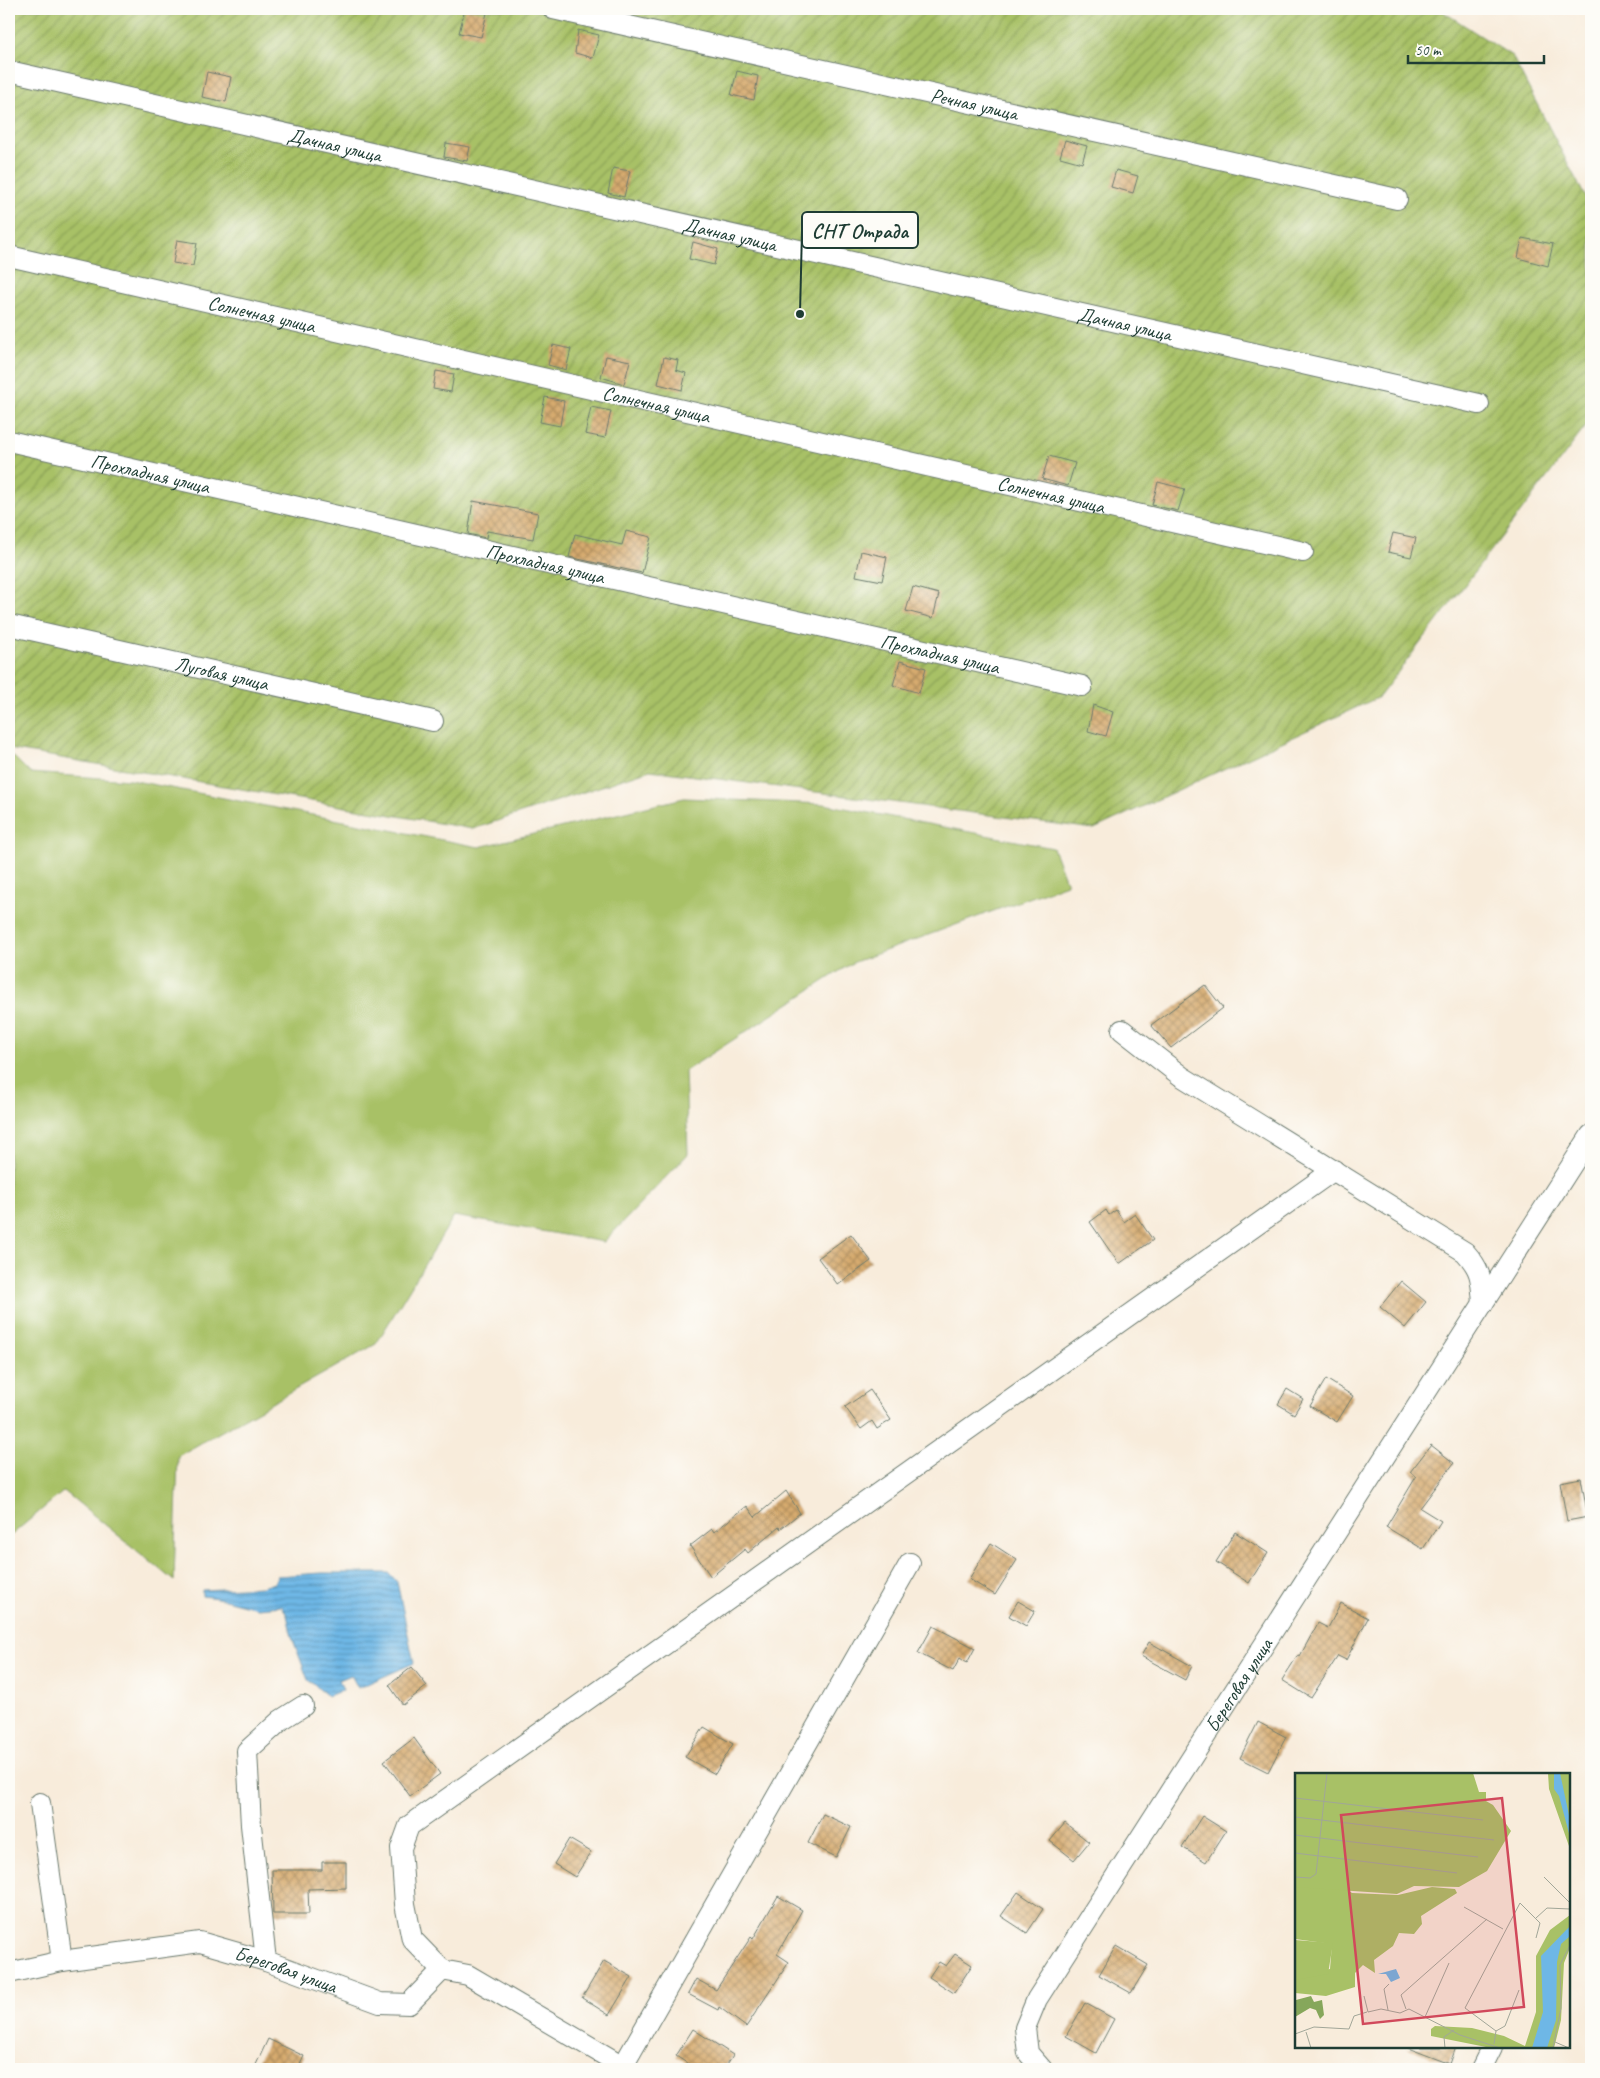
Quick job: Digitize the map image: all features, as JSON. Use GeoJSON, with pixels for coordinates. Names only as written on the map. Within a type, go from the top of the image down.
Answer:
{"type":"FeatureCollection","features":[{"type":"Feature","properties":{"kind":"street","name":"Речная улица"},"geometry":{"type":"LineString","coordinates":[[553,9],[1397,199]]}},
{"type":"Feature","properties":{"kind":"street","name":"Дачная улица"},"geometry":{"type":"LineString","coordinates":[[9,71],[1479,404]]}},
{"type":"Feature","properties":{"kind":"street","name":"Солнечная улица"},"geometry":{"type":"LineString","coordinates":[[9,256],[1303,552]]}},
{"type":"Feature","properties":{"kind":"street","name":"Прохладная улица"},"geometry":{"type":"LineString","coordinates":[[9,441],[1082,686]]}},
{"type":"Feature","properties":{"kind":"street","name":"Луговая улица"},"geometry":{"type":"LineString","coordinates":[[9,625],[433,721]]}},
{"type":"Feature","properties":{"kind":"street"},"geometry":{"type":"LineString","coordinates":[[1122,1030],[1181,1076],[1465,1252],[1477,1266],[1482,1282],[1483,1304]]}},
{"type":"Feature","properties":{"kind":"street","name":"Береговая улица"},"geometry":{"type":"LineString","coordinates":[[1042,2069],[1028,2052],[1025,2028],[1037,1999],[1591,1135]]}},
{"type":"Feature","properties":{"kind":"street"},"geometry":{"type":"LineString","coordinates":[[910,1563],[626,2068],[468,1975],[442,1970],[412,1940],[405,1904],[401,1848],[409,1826],[1334,1170]]}},
{"type":"Feature","properties":{"kind":"street"},"geometry":{"type":"LineString","coordinates":[[266,1961],[251,1825],[247,1751],[281,1720],[303,1706]]}},
{"type":"Feature","properties":{"kind":"street"},"geometry":{"type":"LineString","coordinates":[[40,1803],[62,1961]]}},
{"type":"Feature","properties":{"kind":"street","name":"Береговая улица"},"geometry":{"type":"LineString","coordinates":[[9,1973],[62,1961],[200,1942],[266,1961],[380,2003],[409,2004],[442,1970]]}},
{"type":"Feature","properties":{"kind":"street"},"geometry":{"type":"LineString","coordinates":[[1481,2069],[1492,2048]]}},
{"type":"Feature","properties":{"kind":"green space"},"geometry":{"type":"Polygon","coordinates":[[[9,9],[1439,9],[1512,56],[1591,208],[1591,420],[1379,697],[1094,829],[650,770],[473,829],[9,749],[9,9]]]}},
{"type":"Feature","properties":{"kind":"green space"},"geometry":{"type":"Polygon","coordinates":[[[9,752],[30,773],[130,780],[479,847],[684,798],[824,804],[1053,848],[1067,884],[852,963],[685,1071],[688,1154],[604,1242],[454,1216],[376,1344],[178,1456],[174,1581],[64,1491],[9,1537],[9,752]]]}},
{"type":"Feature","properties":{"kind":"water"},"geometry":{"type":"Polygon","coordinates":[[[322,1573],[389,1573],[397,1582],[414,1663],[358,1688],[351,1675],[339,1680],[343,1690],[328,1696],[308,1680],[292,1637],[287,1615],[282,1606],[257,1608],[202,1596],[202,1590],[262,1587],[274,1583],[277,1576],[322,1573]]]}},
{"type":"Feature","properties":{"kind":"building"},"geometry":{"type":"Polygon","coordinates":[[[465,9],[487,13],[481,37],[459,33],[465,9]]]}},
{"type":"Feature","properties":{"kind":"building"},"geometry":{"type":"Polygon","coordinates":[[[578,30],[599,35],[593,58],[575,53],[578,30]]]}},
{"type":"Feature","properties":{"kind":"building"},"geometry":{"type":"Polygon","coordinates":[[[737,71],[758,76],[754,100],[731,95],[737,71]]]}},
{"type":"Feature","properties":{"kind":"building"},"geometry":{"type":"Polygon","coordinates":[[[207,72],[231,77],[226,102],[202,97],[207,72]]]}},
{"type":"Feature","properties":{"kind":"building"},"geometry":{"type":"Polygon","coordinates":[[[1065,140],[1087,146],[1082,163],[1060,157],[1065,140]]]}},
{"type":"Feature","properties":{"kind":"building"},"geometry":{"type":"Polygon","coordinates":[[[446,143],[470,147],[467,161],[444,157],[446,143]]]}},
{"type":"Feature","properties":{"kind":"building"},"geometry":{"type":"Polygon","coordinates":[[[613,168],[630,171],[624,197],[608,193],[613,168]]]}},
{"type":"Feature","properties":{"kind":"building"},"geometry":{"type":"Polygon","coordinates":[[[1116,170],[1138,176],[1133,193],[1111,187],[1116,170]]]}},
{"type":"Feature","properties":{"kind":"building"},"geometry":{"type":"Polygon","coordinates":[[[1522,238],[1553,244],[1548,266],[1518,258],[1522,238]]]}},
{"type":"Feature","properties":{"kind":"building"},"geometry":{"type":"Polygon","coordinates":[[[177,240],[197,243],[193,266],[173,263],[177,240]]]}},
{"type":"Feature","properties":{"kind":"building"},"geometry":{"type":"Polygon","coordinates":[[[693,242],[718,249],[714,265],[689,259],[693,242]]]}},
{"type":"Feature","properties":{"kind":"building"},"geometry":{"type":"Polygon","coordinates":[[[553,345],[571,349],[566,370],[548,365],[553,345]]]}},
{"type":"Feature","properties":{"kind":"building"},"geometry":{"type":"Polygon","coordinates":[[[606,356],[630,361],[624,384],[601,377],[606,356]]]}},
{"type":"Feature","properties":{"kind":"building"},"geometry":{"type":"Polygon","coordinates":[[[664,357],[678,360],[676,370],[686,373],[682,390],[658,384],[664,357]]]}},
{"type":"Feature","properties":{"kind":"building"},"geometry":{"type":"Polygon","coordinates":[[[436,371],[454,374],[451,392],[433,389],[436,371]]]}},
{"type":"Feature","properties":{"kind":"building"},"geometry":{"type":"Polygon","coordinates":[[[545,397],[564,401],[560,426],[540,422],[545,397]]]}},
{"type":"Feature","properties":{"kind":"building"},"geometry":{"type":"Polygon","coordinates":[[[591,407],[611,411],[605,438],[585,434],[591,407]]]}},
{"type":"Feature","properties":{"kind":"building"},"geometry":{"type":"Polygon","coordinates":[[[1049,456],[1075,463],[1068,486],[1042,479],[1049,456]]]}},
{"type":"Feature","properties":{"kind":"building"},"geometry":{"type":"Polygon","coordinates":[[[1158,482],[1185,489],[1178,511],[1152,505],[1158,482]]]}},
{"type":"Feature","properties":{"kind":"building"},"geometry":{"type":"Polygon","coordinates":[[[473,501],[538,513],[533,539],[487,531],[486,538],[468,534],[473,501]]]}},
{"type":"Feature","properties":{"kind":"building"},"geometry":{"type":"Polygon","coordinates":[[[626,531],[651,537],[642,573],[569,557],[575,534],[622,545],[626,531]]]}},
{"type":"Feature","properties":{"kind":"building"},"geometry":{"type":"Polygon","coordinates":[[[1393,533],[1416,538],[1411,557],[1388,552],[1393,533]]]}},
{"type":"Feature","properties":{"kind":"building"},"geometry":{"type":"Polygon","coordinates":[[[861,551],[887,557],[882,581],[856,576],[861,551]]]}},
{"type":"Feature","properties":{"kind":"building"},"geometry":{"type":"Polygon","coordinates":[[[913,587],[939,594],[933,618],[906,611],[913,587]]]}},
{"type":"Feature","properties":{"kind":"building"},"geometry":{"type":"Polygon","coordinates":[[[900,661],[926,668],[919,693],[893,685],[900,661]]]}},
{"type":"Feature","properties":{"kind":"building"},"geometry":{"type":"Polygon","coordinates":[[[1093,705],[1113,712],[1106,736],[1088,731],[1093,705]]]}},
{"type":"Feature","properties":{"kind":"building"},"geometry":{"type":"Polygon","coordinates":[[[1205,985],[1223,1008],[1171,1048],[1151,1025],[1205,985]]]}},
{"type":"Feature","properties":{"kind":"building"},"geometry":{"type":"Polygon","coordinates":[[[1106,1210],[1109,1215],[1116,1210],[1124,1222],[1135,1214],[1153,1240],[1119,1264],[1090,1222],[1106,1210]]]}},
{"type":"Feature","properties":{"kind":"building"},"geometry":{"type":"Polygon","coordinates":[[[851,1234],[871,1261],[838,1285],[818,1258],[851,1234]]]}},
{"type":"Feature","properties":{"kind":"building"},"geometry":{"type":"Polygon","coordinates":[[[1401,1281],[1426,1302],[1405,1328],[1380,1307],[1401,1281]]]}},
{"type":"Feature","properties":{"kind":"building"},"geometry":{"type":"Polygon","coordinates":[[[1326,1379],[1353,1396],[1337,1422],[1310,1406],[1326,1379]]]}},
{"type":"Feature","properties":{"kind":"building"},"geometry":{"type":"Polygon","coordinates":[[[1287,1389],[1303,1399],[1294,1414],[1278,1404],[1287,1389]]]}},
{"type":"Feature","properties":{"kind":"building"},"geometry":{"type":"Polygon","coordinates":[[[870,1390],[891,1420],[877,1429],[872,1421],[861,1429],[845,1407],[870,1390]]]}},
{"type":"Feature","properties":{"kind":"building"},"geometry":{"type":"Polygon","coordinates":[[[1431,1445],[1454,1463],[1420,1508],[1441,1521],[1423,1549],[1386,1527],[1416,1477],[1410,1472],[1431,1445]]]}},
{"type":"Feature","properties":{"kind":"building"},"geometry":{"type":"Polygon","coordinates":[[[1581,1478],[1588,1517],[1567,1521],[1560,1482],[1581,1478]]]}},
{"type":"Feature","properties":{"kind":"building"},"geometry":{"type":"Polygon","coordinates":[[[786,1491],[800,1513],[780,1529],[779,1527],[748,1553],[745,1549],[711,1577],[690,1546],[712,1529],[714,1532],[747,1506],[755,1517],[786,1491]]]}},
{"type":"Feature","properties":{"kind":"building"},"geometry":{"type":"Polygon","coordinates":[[[1235,1532],[1268,1553],[1249,1583],[1216,1562],[1235,1532]]]}},
{"type":"Feature","properties":{"kind":"building"},"geometry":{"type":"Polygon","coordinates":[[[991,1543],[1017,1560],[995,1595],[969,1579],[991,1543]]]}},
{"type":"Feature","properties":{"kind":"building"},"geometry":{"type":"Polygon","coordinates":[[[1018,1601],[1035,1611],[1026,1626],[1009,1616],[1018,1601]]]}},
{"type":"Feature","properties":{"kind":"building"},"geometry":{"type":"Polygon","coordinates":[[[1341,1603],[1368,1618],[1346,1660],[1338,1656],[1311,1698],[1282,1680],[1298,1655],[1300,1656],[1318,1623],[1328,1628],[1341,1603]]]}},
{"type":"Feature","properties":{"kind":"building"},"geometry":{"type":"Polygon","coordinates":[[[933,1626],[975,1648],[967,1663],[960,1658],[953,1671],[918,1653],[933,1626]]]}},
{"type":"Feature","properties":{"kind":"building"},"geometry":{"type":"Polygon","coordinates":[[[1149,1642],[1192,1666],[1185,1680],[1141,1656],[1149,1642]]]}},
{"type":"Feature","properties":{"kind":"building"},"geometry":{"type":"Polygon","coordinates":[[[412,1667],[427,1686],[403,1705],[389,1685],[412,1667]]]}},
{"type":"Feature","properties":{"kind":"building"},"geometry":{"type":"Polygon","coordinates":[[[1258,1722],[1286,1737],[1268,1772],[1240,1758],[1258,1722]]]}},
{"type":"Feature","properties":{"kind":"building"},"geometry":{"type":"Polygon","coordinates":[[[704,1727],[733,1744],[715,1774],[685,1757],[704,1727]]]}},
{"type":"Feature","properties":{"kind":"building"},"geometry":{"type":"Polygon","coordinates":[[[414,1738],[440,1774],[410,1796],[384,1761],[414,1738]]]}},
{"type":"Feature","properties":{"kind":"building"},"geometry":{"type":"Polygon","coordinates":[[[823,1814],[851,1827],[836,1857],[808,1843],[823,1814]]]}},
{"type":"Feature","properties":{"kind":"building"},"geometry":{"type":"Polygon","coordinates":[[[1202,1816],[1226,1831],[1206,1862],[1182,1847],[1202,1816]]]}},
{"type":"Feature","properties":{"kind":"building"},"geometry":{"type":"Polygon","coordinates":[[[1065,1823],[1089,1842],[1074,1860],[1050,1841],[1065,1823]]]}},
{"type":"Feature","properties":{"kind":"building"},"geometry":{"type":"Polygon","coordinates":[[[569,1839],[591,1852],[575,1877],[554,1864],[569,1839]]]}},
{"type":"Feature","properties":{"kind":"building"},"geometry":{"type":"Polygon","coordinates":[[[322,1862],[346,1862],[346,1888],[308,1889],[309,1914],[273,1914],[272,1870],[322,1870],[322,1862]]]}},
{"type":"Feature","properties":{"kind":"building"},"geometry":{"type":"Polygon","coordinates":[[[1018,1892],[1043,1909],[1027,1933],[1001,1916],[1018,1892]]]}},
{"type":"Feature","properties":{"kind":"building"},"geometry":{"type":"Polygon","coordinates":[[[778,1896],[802,1910],[777,1954],[789,1962],[746,2027],[719,2007],[718,2010],[688,1994],[696,1979],[716,1990],[751,1937],[753,1939],[778,1896]]]}},
{"type":"Feature","properties":{"kind":"building"},"geometry":{"type":"Polygon","coordinates":[[[1116,1946],[1148,1965],[1131,1993],[1099,1975],[1116,1946]]]}},
{"type":"Feature","properties":{"kind":"building"},"geometry":{"type":"Polygon","coordinates":[[[955,1954],[972,1965],[954,1993],[929,1977],[939,1962],[946,1966],[955,1954]]]}},
{"type":"Feature","properties":{"kind":"building"},"geometry":{"type":"Polygon","coordinates":[[[604,1961],[632,1977],[609,2015],[582,1998],[604,1961]]]}},
{"type":"Feature","properties":{"kind":"building"},"geometry":{"type":"Polygon","coordinates":[[[1085,2003],[1114,2019],[1096,2053],[1066,2036],[1085,2003]]]}},
{"type":"Feature","properties":{"kind":"building"},"geometry":{"type":"Polygon","coordinates":[[[693,2029],[733,2055],[724,2069],[696,2069],[676,2056],[693,2029]]]}},
{"type":"Feature","properties":{"kind":"building"},"geometry":{"type":"Polygon","coordinates":[[[268,2039],[304,2056],[298,2069],[254,2069],[268,2039]]]}},
{"type":"Feature","properties":{"kind":"building"},"geometry":{"type":"Polygon","coordinates":[[[1408,2048],[1456,2048],[1450,2064],[1408,2048]]]}},
{"type":"Feature","properties":{"kind":"place","name":"СНТ Отрада"},"geometry":{"type":"Point","coordinates":[800,314]}}]}
